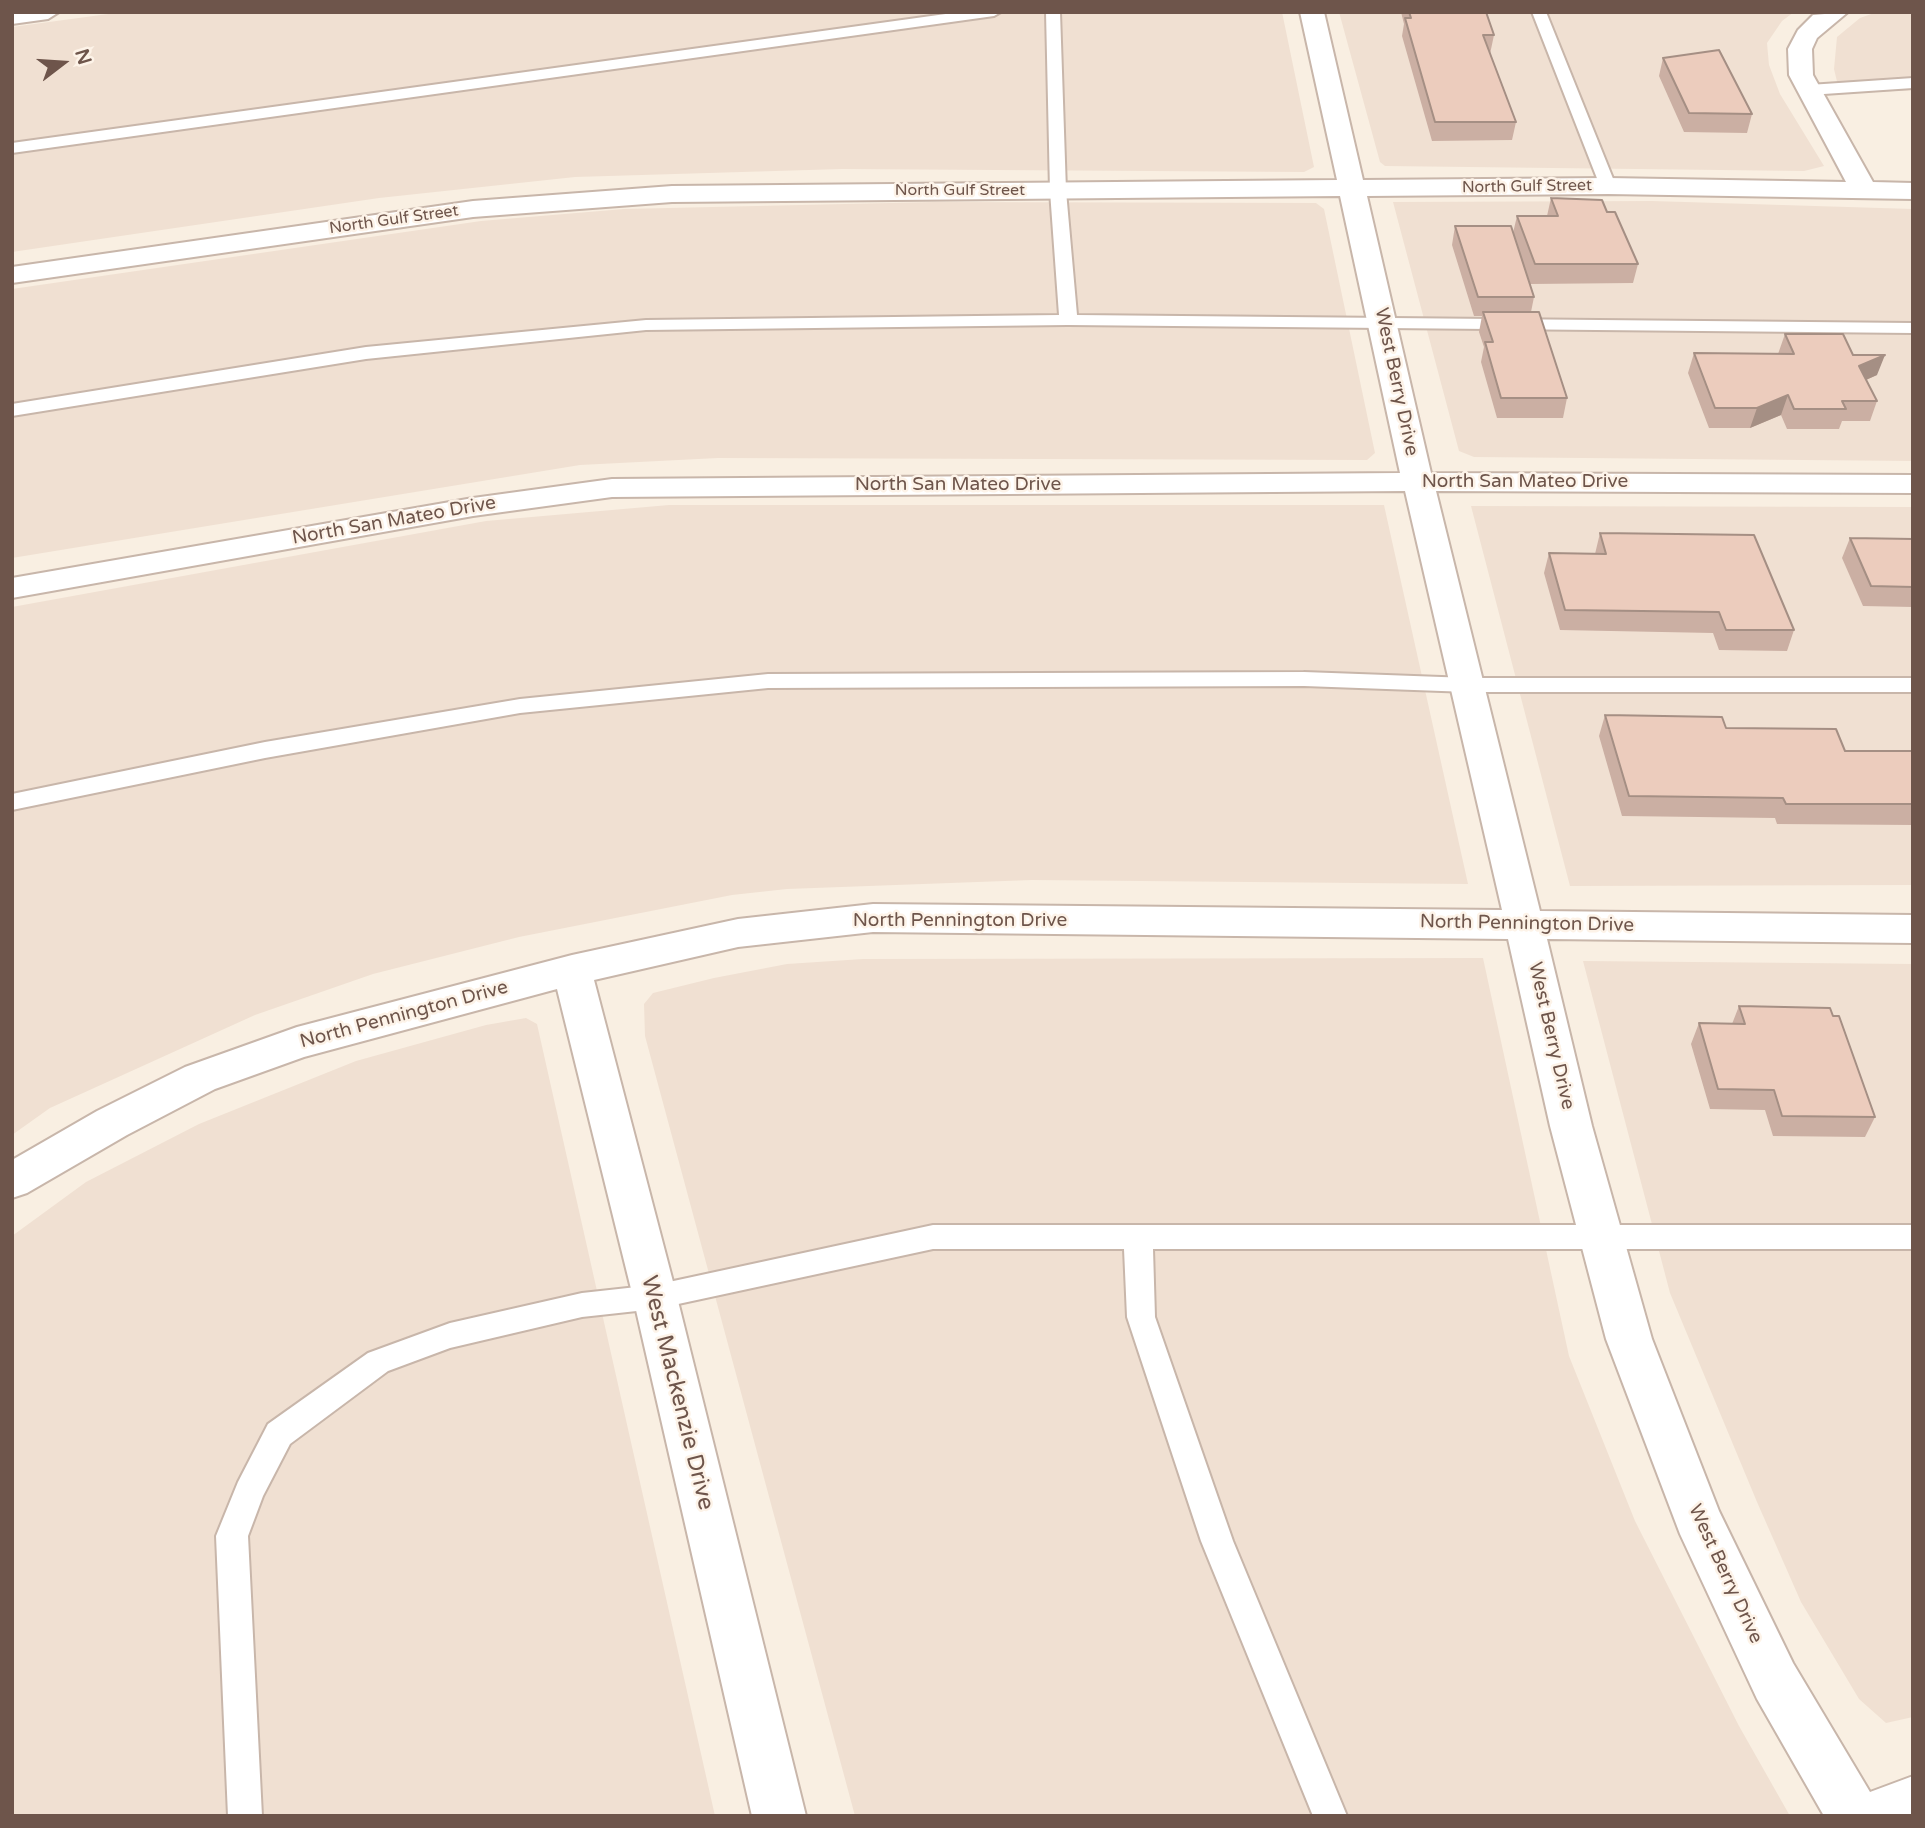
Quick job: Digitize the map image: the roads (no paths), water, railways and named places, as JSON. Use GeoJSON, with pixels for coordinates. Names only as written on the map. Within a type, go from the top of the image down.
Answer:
{"type":"FeatureCollection","features":[{"type":"Feature","properties":{"kind":"street"},"geometry":{"type":"LineString","coordinates":[[12,17],[48,12]]}},
{"type":"Feature","properties":{"kind":"street","name":"West Berry Drive"},"geometry":{"type":"LineString","coordinates":[[1312,12],[1418,482],[1469,685],[1571,1126],[1629,1339],[1696,1518],[1775,1681],[1854,1816]]}},
{"type":"Feature","properties":{"kind":"street"},"geometry":{"type":"LineString","coordinates":[[1837,12],[1821,20],[1806,35],[1800,49],[1801,75],[1863,189]]}},
{"type":"Feature","properties":{"kind":"street","name":"North Gulf Street"},"geometry":{"type":"LineString","coordinates":[[12,275],[446,213],[672,194],[1608,186],[1913,191]]}},
{"type":"Feature","properties":{"kind":"street","name":"North San Mateo Drive"},"geometry":{"type":"LineString","coordinates":[[12,588],[473,507],[612,488],[1418,482],[1913,484]]}},
{"type":"Feature","properties":{"kind":"street","name":"North Pennington Drive"},"geometry":{"type":"LineString","coordinates":[[12,1181],[112,1123],[212,1074],[297,1043],[572,970],[738,933],[873,918],[1913,929]]}},
{"type":"Feature","properties":{"kind":"street","name":"West Mackenzie Drive"},"geometry":{"type":"LineString","coordinates":[[572,970],[655,1297],[779,1816]]}},
{"type":"Feature","properties":{"kind":"street"},"geometry":{"type":"LineString","coordinates":[[1877,1816],[1913,1803]]}},
{"type":"Feature","properties":{"kind":"lane"},"geometry":{"type":"LineString","coordinates":[[12,148],[994,12]]}},
{"type":"Feature","properties":{"kind":"lane"},"geometry":{"type":"LineString","coordinates":[[1053,12],[1058,191],[1068,320]]}},
{"type":"Feature","properties":{"kind":"lane"},"geometry":{"type":"LineString","coordinates":[[1539,12],[1608,186]]}},
{"type":"Feature","properties":{"kind":"lane"},"geometry":{"type":"LineString","coordinates":[[1809,90],[1913,83]]}},
{"type":"Feature","properties":{"kind":"lane"},"geometry":{"type":"LineString","coordinates":[[12,410],[366,353],[552,332],[646,325],[796,321],[1068,320],[1913,328]]}},
{"type":"Feature","properties":{"kind":"lane"},"geometry":{"type":"LineString","coordinates":[[12,802],[265,750],[520,706],[768,681],[1304,679],[1469,685],[1913,685]]}},
{"type":"Feature","properties":{"kind":"lane"},"geometry":{"type":"LineString","coordinates":[[1138,1236],[1141,1317],[1216,1541],[1330,1816]]}},
{"type":"Feature","properties":{"kind":"lane"},"geometry":{"type":"LineString","coordinates":[[246,1816],[232,1536],[249,1492],[279,1434],[378,1362],[450,1336],[582,1305],[655,1297],[933,1237],[1603,1240],[1913,1237]]}}]}
